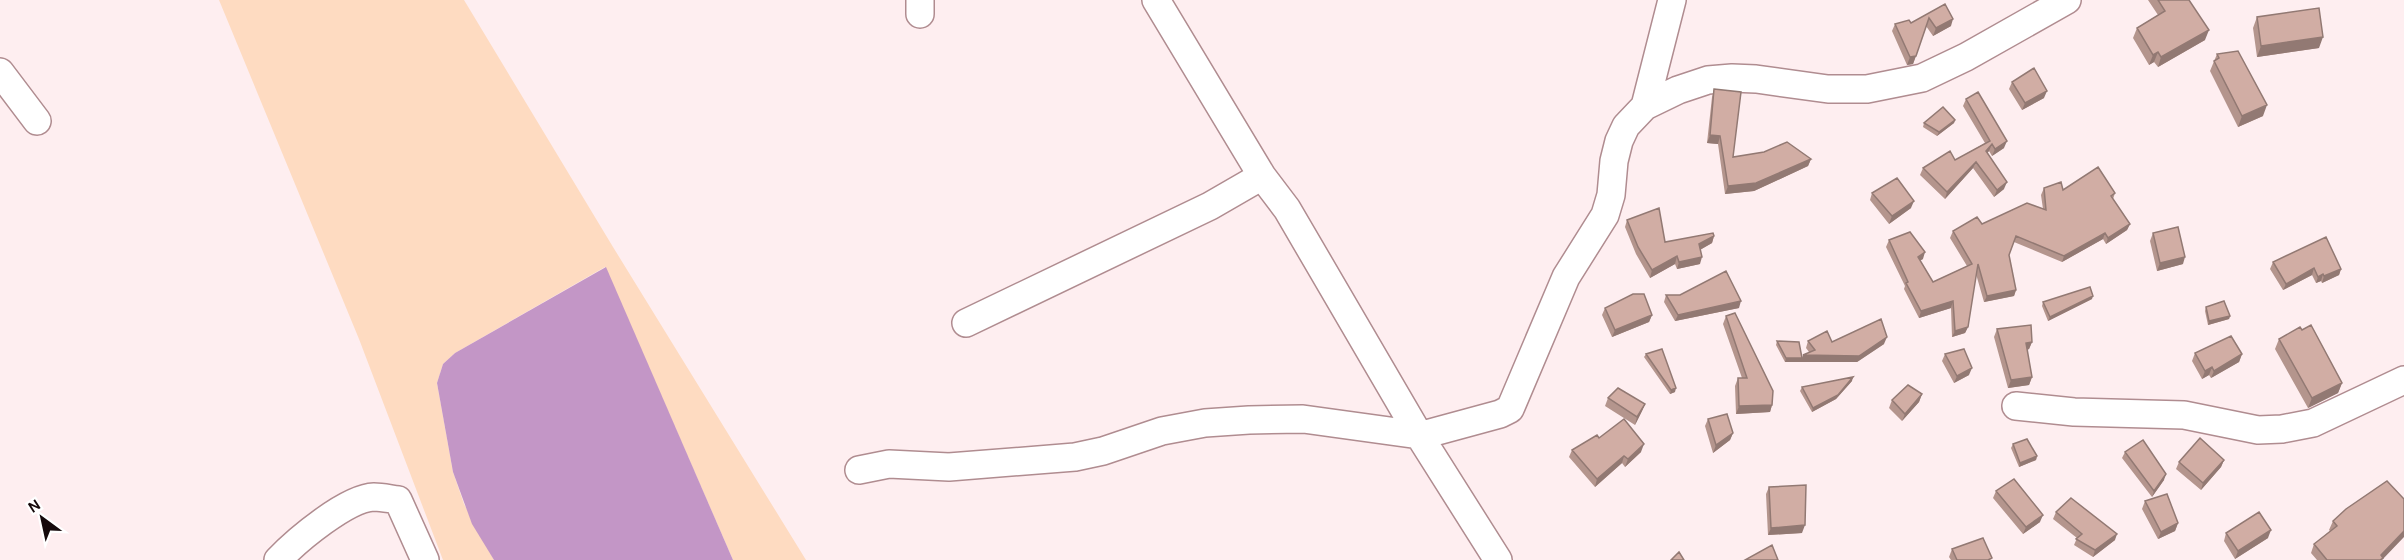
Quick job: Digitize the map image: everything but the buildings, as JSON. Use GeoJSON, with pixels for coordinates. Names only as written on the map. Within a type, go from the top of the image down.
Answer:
{"type":"FeatureCollection","features":[{"type":"Feature","properties":{"kind":"street"},"geometry":{"type":"LineString","coordinates":[[1156,0],[1262,176],[1287,210],[1419,435],[1498,560]]}},
{"type":"Feature","properties":{"kind":"street"},"geometry":{"type":"LineString","coordinates":[[1645,106],[1672,0]]}},
{"type":"Feature","properties":{"kind":"street"},"geometry":{"type":"LineString","coordinates":[[859,470],[889,464],[949,467],[1075,457],[1103,451],[1162,431],[1205,423],[1303,419],[1419,435],[1500,414],[1510,409],[1566,277],[1605,214],[1611,195],[1614,160],[1619,141],[1630,121],[1645,106],[1678,90],[1708,80],[1756,79],[1828,89],[1867,89],[1922,78],[2060,2]]}},
{"type":"Feature","properties":{"kind":"street"},"geometry":{"type":"LineString","coordinates":[[0,72],[37,121]]}},
{"type":"Feature","properties":{"kind":"street"},"geometry":{"type":"LineString","coordinates":[[966,323],[1210,206],[1262,176]]}},
{"type":"Feature","properties":{"kind":"street"},"geometry":{"type":"LineString","coordinates":[[2016,406],[2074,412],[2184,415],[2258,430],[2282,429],[2313,423],[2404,381]]}},
{"type":"Feature","properties":{"kind":"street"},"geometry":{"type":"LineString","coordinates":[[278,560],[288,549],[345,506],[373,497],[398,500],[425,560]]}},
{"type":"Feature","properties":{"kind":"shaded area"},"geometry":{"type":"Polygon","coordinates":[[[219,0],[464,0],[806,560],[733,560],[605,267],[455,353],[443,364],[437,383],[453,472],[464,504],[494,560],[443,560],[359,339],[219,0]]]}},
{"type":"Feature","properties":{"kind":"shaded area"},"geometry":{"type":"Polygon","coordinates":[[[606,267],[733,560],[494,560],[472,524],[453,472],[437,383],[443,364],[455,353],[606,267]]]}}]}
